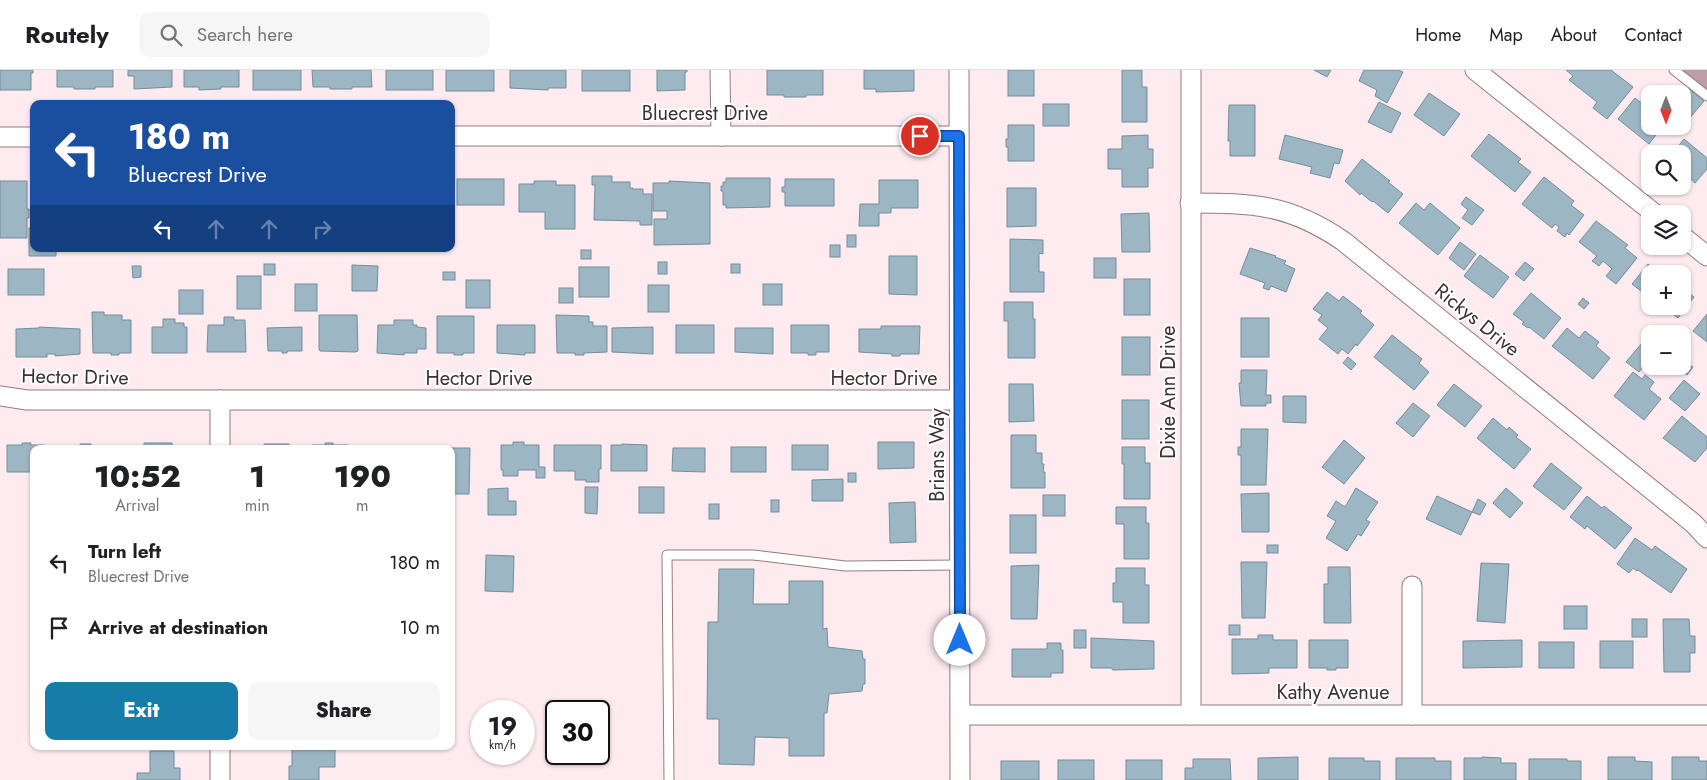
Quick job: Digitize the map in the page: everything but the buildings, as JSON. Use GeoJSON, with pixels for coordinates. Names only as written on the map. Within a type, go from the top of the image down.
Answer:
{"type":"FeatureCollection","features":[{"type":"Feature","properties":{"kind":"street"},"geometry":{"type":"LineString","coordinates":[[720,70],[721,136]]}},
{"type":"Feature","properties":{"kind":"street","name":"Brians Way"},"geometry":{"type":"LineString","coordinates":[[959,70],[960,780]]}},
{"type":"Feature","properties":{"kind":"street","name":"Dixie Ann Drive"},"geometry":{"type":"LineString","coordinates":[[1191,70],[1191,715]]}},
{"type":"Feature","properties":{"kind":"street"},"geometry":{"type":"LineString","coordinates":[[1475,70],[1644,205]]}},
{"type":"Feature","properties":{"kind":"street","name":"Bluecrest Drive"},"geometry":{"type":"LineString","coordinates":[[455,136],[959,136]]}},
{"type":"Feature","properties":{"kind":"street"},"geometry":{"type":"LineString","coordinates":[[0,137],[30,137]]}},
{"type":"Feature","properties":{"kind":"street","name":"Rickys Drive"},"geometry":{"type":"LineString","coordinates":[[1190,203],[1238,203],[1271,208],[1300,217],[1343,241],[1693,523],[1707,538]]}},
{"type":"Feature","properties":{"kind":"street"},"geometry":{"type":"LineString","coordinates":[[1691,243],[1707,256]]}},
{"type":"Feature","properties":{"kind":"street","name":"Hector Drive"},"geometry":{"type":"LineString","coordinates":[[0,396],[27,400],[959,400]]}},
{"type":"Feature","properties":{"kind":"street"},"geometry":{"type":"LineString","coordinates":[[220,400],[220,445]]}},
{"type":"Feature","properties":{"kind":"street"},"geometry":{"type":"LineString","coordinates":[[1412,586],[1412,715]]}},
{"type":"Feature","properties":{"kind":"street","name":"Kathy Avenue"},"geometry":{"type":"LineString","coordinates":[[960,715],[1707,715]]}},
{"type":"Feature","properties":{"kind":"street"},"geometry":{"type":"LineString","coordinates":[[220,750],[220,780]]}},
{"type":"Feature","properties":{"kind":"lane"},"geometry":{"type":"LineString","coordinates":[[1674,70],[1707,96]]}},
{"type":"Feature","properties":{"kind":"lane"},"geometry":{"type":"LineString","coordinates":[[668,780],[667,554],[753,554],[845,566],[960,565]]}},
{"type":"Feature","properties":{"kind":"lane"},"geometry":{"type":"LineString","coordinates":[[952,780],[960,780]]}},
{"type":"Feature","properties":{"kind":"waterway"},"geometry":{"type":"LineString","coordinates":[[1693,70],[1707,81]]}},
{"type":"Feature","properties":{"kind":"route"},"geometry":{"type":"LineString","coordinates":[[920,136],[959,136],[960,640]]}}]}
